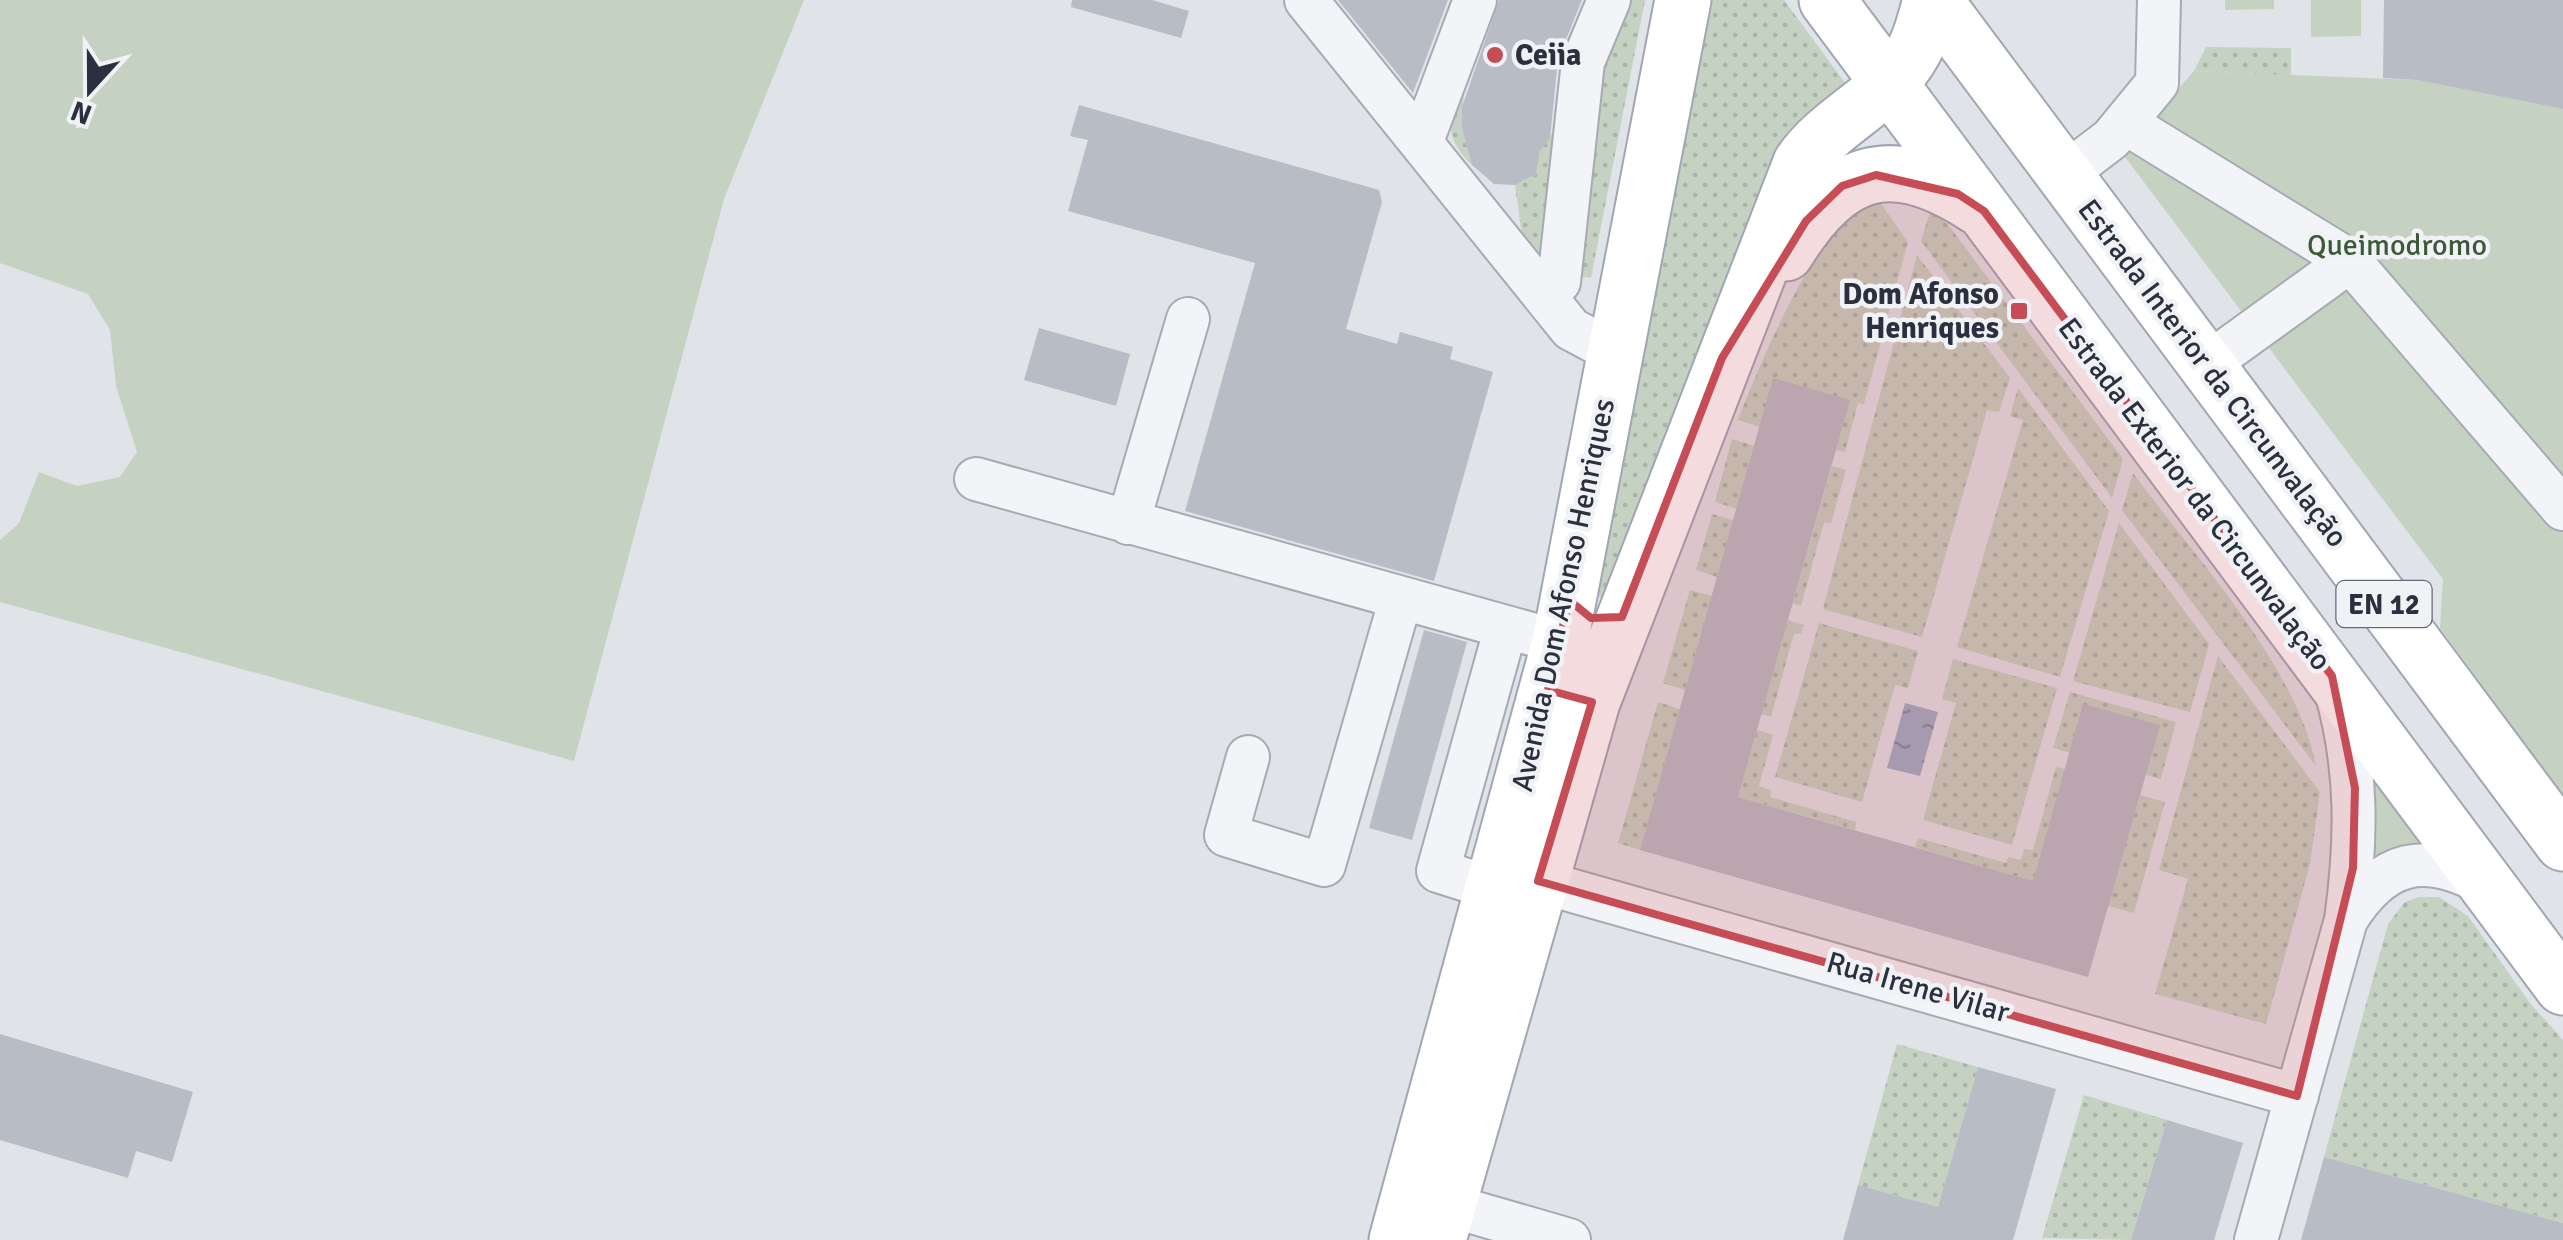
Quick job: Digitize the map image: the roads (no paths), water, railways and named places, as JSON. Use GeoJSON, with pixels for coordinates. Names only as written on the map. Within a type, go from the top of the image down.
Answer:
{"type":"FeatureCollection","features":[{"type":"Feature","properties":{"kind":"main road","name":"Avenida Dom Afonso Henriques"},"geometry":{"type":"LineString","coordinates":[[1443,1223],[1567,659],[1626,297],[1683,0]]}},
{"type":"Feature","properties":{"kind":"main road","name":"Estrada Exterior da Circunvalação"},"geometry":{"type":"LineString","coordinates":[[1828,0],[2563,987]]}},
{"type":"Feature","properties":{"kind":"main road","name":"Avenida Dom Afonso Henriques"},"geometry":{"type":"LineString","coordinates":[[1567,659],[1622,617],[1801,162],[1817,141],[1889,83],[1914,51],[1932,0]]}},
{"type":"Feature","properties":{"kind":"main road","name":"Estrada Interior da Circunvalação"},"geometry":{"type":"LineString","coordinates":[[1932,0],[2563,843]]}},
{"type":"Feature","properties":{"kind":"main road"},"geometry":{"type":"LineString","coordinates":[[1722,358],[1806,221],[1842,186],[1876,175],[1902,176],[1958,194],[1984,210]]}},
{"type":"Feature","properties":{"kind":"main road"},"geometry":{"type":"LineString","coordinates":[[1567,659],[1592,618],[1622,617]]}},
{"type":"Feature","properties":{"kind":"main road","name":"Avenida Dom Afonso Henriques"},"geometry":{"type":"LineString","coordinates":[[1397,1240],[1516,885]]}},
{"type":"Feature","properties":{"kind":"street"},"geometry":{"type":"LineString","coordinates":[[1306,0],[1422,141],[1544,278],[1571,329],[1616,354]]}},
{"type":"Feature","properties":{"kind":"street"},"geometry":{"type":"LineString","coordinates":[[1422,141],[1476,0]]}},
{"type":"Feature","properties":{"kind":"street"},"geometry":{"type":"LineString","coordinates":[[1544,278],[1583,62],[1608,0]]}},
{"type":"Feature","properties":{"kind":"street"},"geometry":{"type":"LineString","coordinates":[[2065,174],[2111,138],[2158,84],[2159,0]]}},
{"type":"Feature","properties":{"kind":"street"},"geometry":{"type":"LineString","coordinates":[[2128,119],[2140,132],[2350,261],[2563,509]]}},
{"type":"Feature","properties":{"kind":"street"},"geometry":{"type":"LineString","coordinates":[[2206,365],[2350,261]]}},
{"type":"Feature","properties":{"kind":"street"},"geometry":{"type":"LineString","coordinates":[[1544,278],[1626,297]]}},
{"type":"Feature","properties":{"kind":"street"},"geometry":{"type":"LineString","coordinates":[[1128,523],[1188,319]]}},
{"type":"Feature","properties":{"kind":"street"},"geometry":{"type":"LineString","coordinates":[[976,479],[1506,627],[1567,659]]}},
{"type":"Feature","properties":{"kind":"street"},"geometry":{"type":"LineString","coordinates":[[1248,756],[1226,835],[1324,865],[1401,598]]}},
{"type":"Feature","properties":{"kind":"street","name":"Rua Irene Vilar"},"geometry":{"type":"LineString","coordinates":[[1506,627],[1438,871],[1516,885],[2297,1096]]}},
{"type":"Feature","properties":{"kind":"street"},"geometry":{"type":"LineString","coordinates":[[2256,1240],[2346,920],[2356,826],[2355,788],[2348,734],[2332,676]]}},
{"type":"Feature","properties":{"kind":"street"},"geometry":{"type":"LineString","coordinates":[[2346,920],[2362,894],[2381,877],[2402,868],[2440,864],[2484,884]]}},
{"type":"Feature","properties":{"kind":"street"},"geometry":{"type":"LineString","coordinates":[[1443,1223],[1569,1240]]}},
{"type":"Feature","properties":{"kind":"water"},"geometry":{"type":"Polygon","coordinates":[[[1905,703],[1938,712],[1920,776],[1887,768],[1905,703]]]}},
{"type":"Feature","properties":{"kind":"place","name":"Ceiia"},"geometry":{"type":"Point","coordinates":[1495,55]}},
{"type":"Feature","properties":{"kind":"place","name":"Dom Afonso Henriques"},"geometry":{"type":"Point","coordinates":[2019,311]}},
{"type":"Feature","properties":{"kind":"park label","name":"Queimodromo"},"geometry":{"type":"Point","coordinates":[2397,245]}}]}
